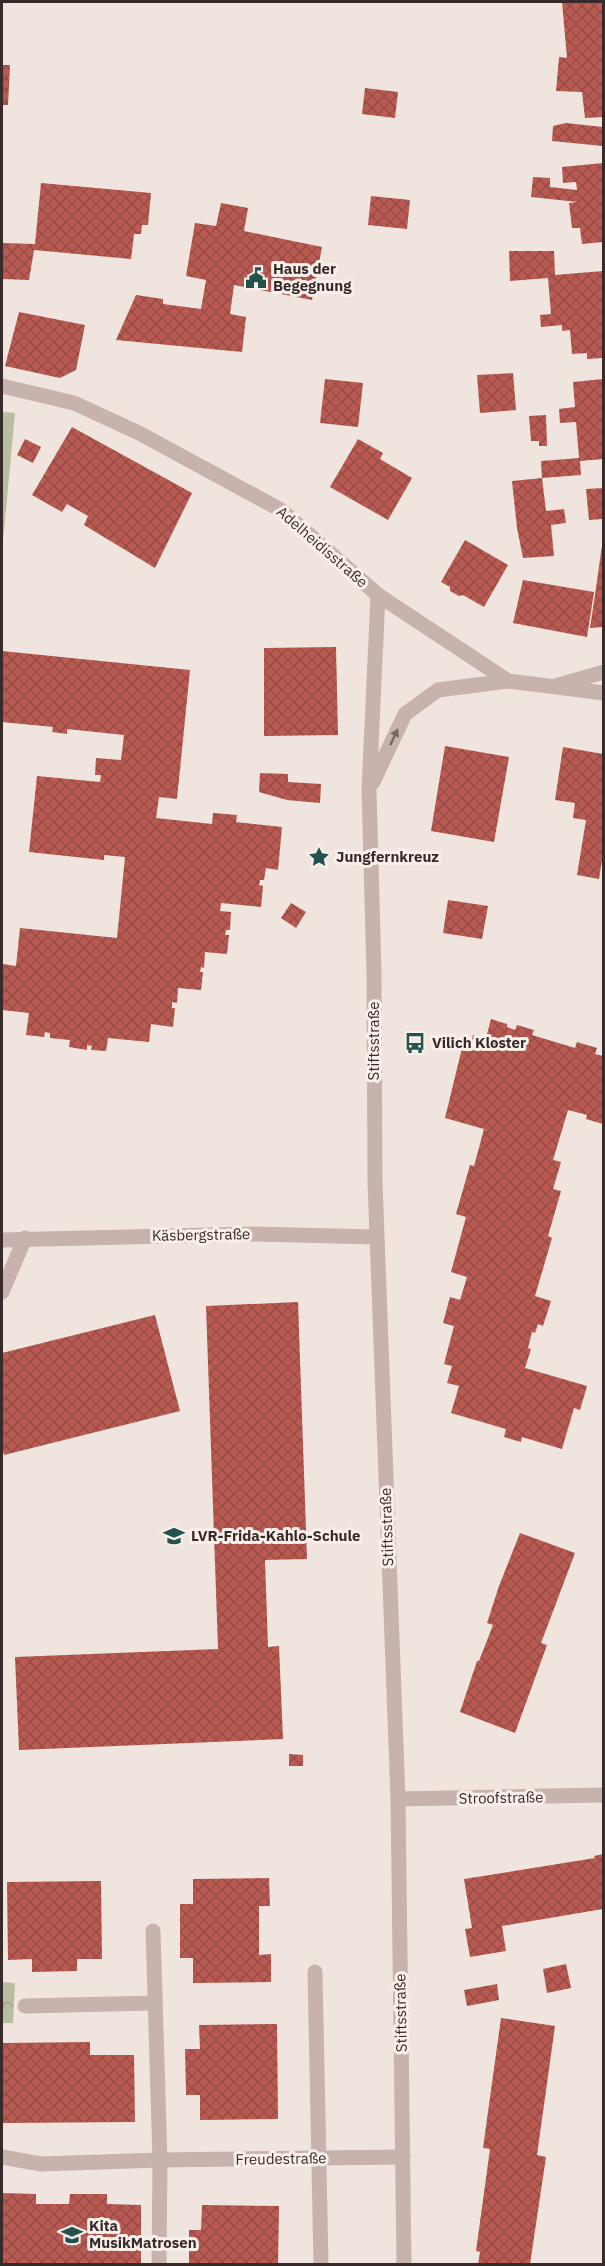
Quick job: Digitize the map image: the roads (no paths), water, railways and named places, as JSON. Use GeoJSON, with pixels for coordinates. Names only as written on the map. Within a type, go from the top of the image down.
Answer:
{"type":"FeatureCollection","features":[{"type":"Feature","properties":{"kind":"street","name":"Adelheidisstraße"},"geometry":{"type":"LineString","coordinates":[[2,386],[74,403],[139,433],[241,486],[281,510],[378,595],[508,681],[603,693]]}},
{"type":"Feature","properties":{"kind":"street","name":"Stiftsstraße"},"geometry":{"type":"LineString","coordinates":[[378,595],[369,790],[374,973],[376,1237],[398,1799],[404,2265]]}},
{"type":"Feature","properties":{"kind":"street"},"geometry":{"type":"LineString","coordinates":[[555,686],[603,672]]}},
{"type":"Feature","properties":{"kind":"street","name":"Stiftsstraße"},"geometry":{"type":"LineString","coordinates":[[369,790],[405,714],[438,690],[508,681]]}},
{"type":"Feature","properties":{"kind":"street","name":"Käsbergstraße"},"geometry":{"type":"LineString","coordinates":[[2,1240],[252,1234],[376,1237]]}},
{"type":"Feature","properties":{"kind":"street"},"geometry":{"type":"LineString","coordinates":[[2,1292],[25,1238]]}},
{"type":"Feature","properties":{"kind":"street","name":"Stroofstraße"},"geometry":{"type":"LineString","coordinates":[[398,1799],[603,1796]]}},
{"type":"Feature","properties":{"kind":"street"},"geometry":{"type":"LineString","coordinates":[[153,1931],[160,2160],[159,2265]]}},
{"type":"Feature","properties":{"kind":"street"},"geometry":{"type":"LineString","coordinates":[[315,1971],[321,2265]]}},
{"type":"Feature","properties":{"kind":"street"},"geometry":{"type":"LineString","coordinates":[[25,2006],[155,2003]]}},
{"type":"Feature","properties":{"kind":"street","name":"Freudestraße"},"geometry":{"type":"LineString","coordinates":[[2,2157],[40,2164],[403,2157]]}},
{"type":"Feature","properties":{"kind":"place","name":"Haus der Begegnung"},"geometry":{"type":"Point","coordinates":[256,278]}},
{"type":"Feature","properties":{"kind":"place","name":"Jungfernkreuz"},"geometry":{"type":"Point","coordinates":[319,857]}},
{"type":"Feature","properties":{"kind":"place","name":"Vilich Kloster"},"geometry":{"type":"Point","coordinates":[415,1043]}},
{"type":"Feature","properties":{"kind":"place","name":"LVR-Frida-Kahlo-Schule"},"geometry":{"type":"Point","coordinates":[174,1536]}},
{"type":"Feature","properties":{"kind":"place","name":"Kita MusikMatrosen"},"geometry":{"type":"Point","coordinates":[72,2235]}}]}
